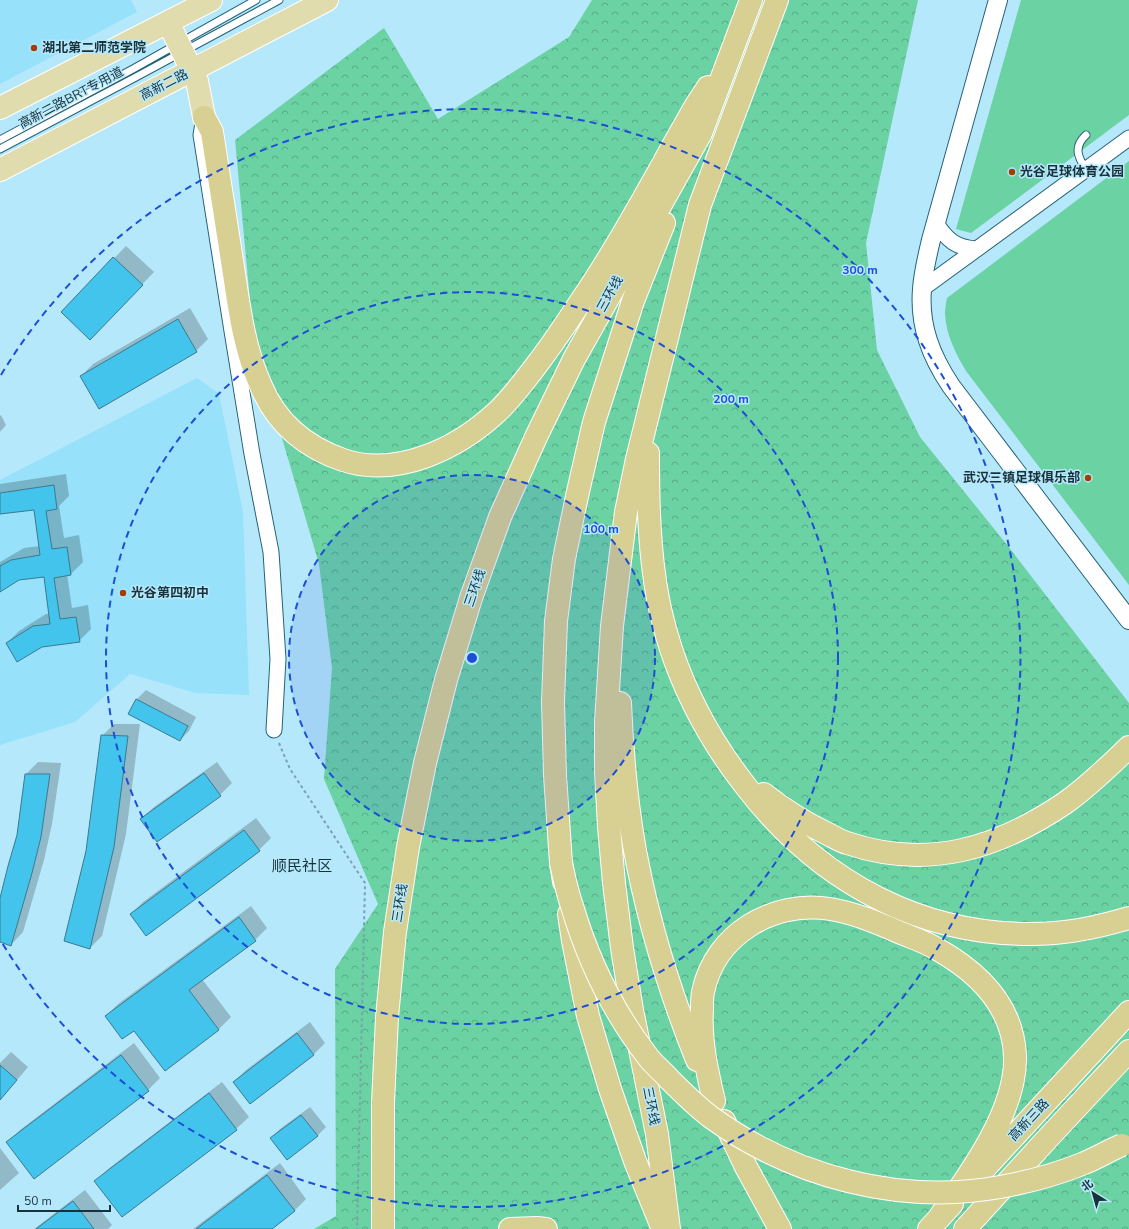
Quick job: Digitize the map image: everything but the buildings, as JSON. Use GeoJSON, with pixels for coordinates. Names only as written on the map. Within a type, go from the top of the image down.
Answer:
{"type":"FeatureCollection","features":[{"type":"Feature","properties":{"kind":"highway","name":"三环线"},"geometry":{"type":"LineString","coordinates":[[383,1229],[383,1103],[387,1017],[396,924],[408,847],[425,763],[446,680],[469,605],[500,517],[536,437],[574,359],[701,133],[751,0]]}},
{"type":"Feature","properties":{"kind":"highway","name":"三环线"},"geometry":{"type":"LineString","coordinates":[[669,1229],[657,1134],[632,1010],[622,948],[614,883],[606,772],[606,722],[612,626],[626,512],[651,402],[700,205],[777,0]]}},
{"type":"Feature","properties":{"kind":"highway"},"geometry":{"type":"LineString","coordinates":[[204,117],[212,132],[244,332],[261,388],[272,407],[287,426],[306,442],[327,454],[350,462],[368,465],[398,464],[422,458],[448,447],[472,432],[497,412],[519,389],[569,319],[616,246],[695,107],[732,53]]}},
{"type":"Feature","properties":{"kind":"highway"},"geometry":{"type":"LineString","coordinates":[[663,1229],[635,1161],[610,1089],[588,1016],[573,941],[561,863],[555,776],[553,702],[556,621],[564,559],[594,422],[633,301],[701,133]]}},
{"type":"Feature","properties":{"kind":"highway"},"geometry":{"type":"LineString","coordinates":[[651,402],[648,442],[648,514],[658,600],[672,650],[688,692],[710,734],[730,766],[757,802],[780,827],[809,854],[842,878],[881,900],[923,918],[967,929],[1011,934],[1056,933],[1101,926],[1129,918]]}},
{"type":"Feature","properties":{"kind":"highway"},"geometry":{"type":"LineString","coordinates":[[618,571],[618,657],[621,728],[634,843],[648,911],[670,987],[689,1040],[714,1101],[746,1167],[780,1229]]}},
{"type":"Feature","properties":{"kind":"highway"},"geometry":{"type":"LineString","coordinates":[[730,766],[781,808],[810,826],[846,843],[885,853],[926,856],[966,850],[1004,837],[1036,821],[1066,802],[1093,781],[1129,747]]}},
{"type":"Feature","properties":{"kind":"highway"},"geometry":{"type":"LineString","coordinates":[[561,863],[571,906],[597,973],[625,1023],[649,1058],[680,1090],[711,1118],[747,1141],[786,1161],[826,1176],[869,1186],[912,1192],[955,1192],[999,1187],[1041,1178],[1082,1164],[1122,1145],[1129,1140]]}},
{"type":"Feature","properties":{"kind":"highway"},"geometry":{"type":"LineString","coordinates":[[714,1101],[704,1056],[702,1033],[702,993],[708,973],[718,954],[732,938],[749,925],[769,916],[788,910],[809,908],[829,909],[877,923],[936,948],[962,964],[981,981],[995,998],[1007,1017],[1012,1034],[1015,1056],[1014,1075],[1008,1100],[998,1124],[971,1174],[935,1222]]}},
{"type":"Feature","properties":{"kind":"highway","name":"高新三路"},"geometry":{"type":"LineString","coordinates":[[935,1222],[1129,1012]]}},
{"type":"Feature","properties":{"kind":"highway","name":"高新三路"},"geometry":{"type":"LineString","coordinates":[[965,1229],[1129,1051]]}},
{"type":"Feature","properties":{"kind":"highway"},"geometry":{"type":"LineString","coordinates":[[510,1229],[546,1229]]}},
{"type":"Feature","properties":{"kind":"main road"},"geometry":{"type":"LineString","coordinates":[[0,108],[212,0]]}},
{"type":"Feature","properties":{"kind":"main road","name":"高新二路"},"geometry":{"type":"LineString","coordinates":[[0,170],[184,55],[328,0]]}},
{"type":"Feature","properties":{"kind":"main road"},"geometry":{"type":"LineString","coordinates":[[168,22],[197,81],[204,117]]}},
{"type":"Feature","properties":{"kind":"street"},"geometry":{"type":"LineString","coordinates":[[998,0],[936,223],[925,268],[922,289],[922,306],[925,329],[931,351],[939,368],[1129,620]]}},
{"type":"Feature","properties":{"kind":"street"},"geometry":{"type":"LineString","coordinates":[[204,117],[201,135],[252,454],[271,552],[278,659],[274,730]]}},
{"type":"Feature","properties":{"kind":"street"},"geometry":{"type":"LineString","coordinates":[[922,289],[1129,138]]}},
{"type":"Feature","properties":{"kind":"street"},"geometry":{"type":"LineString","coordinates":[[936,223],[949,241],[966,249],[976,250]]}},
{"type":"Feature","properties":{"kind":"lane","name":"高新二路BRT专用道"},"geometry":{"type":"LineString","coordinates":[[0,140],[79,98],[184,55],[256,0]]}},
{"type":"Feature","properties":{"kind":"lane","name":"高新二路BRT专用道"},"geometry":{"type":"LineString","coordinates":[[0,149],[136,77],[184,55],[279,0]]}},
{"type":"Feature","properties":{"kind":"lane"},"geometry":{"type":"LineString","coordinates":[[1086,135],[1078,145],[1078,154],[1080,161],[1086,170]]}},
{"type":"Feature","properties":{"kind":"path"},"geometry":{"type":"LineString","coordinates":[[274,730],[290,769],[365,883],[357,1229]]}},
{"type":"Feature","properties":{"kind":"shaded area","name":"湖北第二师范学院"},"geometry":{"type":"Polygon","coordinates":[[[0,0],[131,0],[137,12],[0,84],[0,0]]]}},
{"type":"Feature","properties":{"kind":"shaded area","name":"光谷第四初中"},"geometry":{"type":"Polygon","coordinates":[[[197,378],[219,394],[243,512],[249,695],[196,693],[130,674],[75,722],[0,745],[0,480],[197,378]]]}},
{"type":"Feature","properties":{"kind":"green space"},"geometry":{"type":"Polygon","coordinates":[[[592,0],[918,0],[866,243],[877,350],[920,437],[1008,546],[1129,703],[1129,1229],[314,1229],[336,1216],[335,969],[378,904],[324,779],[332,668],[319,564],[254,343],[235,140],[384,28],[438,119],[569,37],[592,0]]]}},
{"type":"Feature","properties":{"kind":"green space","name":"光谷足球体育公园"},"geometry":{"type":"Polygon","coordinates":[[[1021,0],[1129,0],[1129,115],[971,233],[956,229],[1021,0]]]}},
{"type":"Feature","properties":{"kind":"green space","name":"武汉三镇足球俱乐部"},"geometry":{"type":"Polygon","coordinates":[[[1129,161],[1129,585],[966,371],[949,337],[945,314],[947,298],[1129,161]]]}},
{"type":"Feature","properties":{"kind":"place","name":"湖北第二师范学院"},"geometry":{"type":"Point","coordinates":[34,48]}},
{"type":"Feature","properties":{"kind":"place","name":"光谷足球体育公园"},"geometry":{"type":"Point","coordinates":[1012,172]}},
{"type":"Feature","properties":{"kind":"place","name":"武汉三镇足球俱乐部"},"geometry":{"type":"Point","coordinates":[1088,478]}},
{"type":"Feature","properties":{"kind":"place","name":"光谷第四初中"},"geometry":{"type":"Point","coordinates":[123,593]}},
{"type":"Feature","properties":{"kind":"district","name":"顺民社区"},"geometry":{"type":"Point","coordinates":[302,866]}}]}
